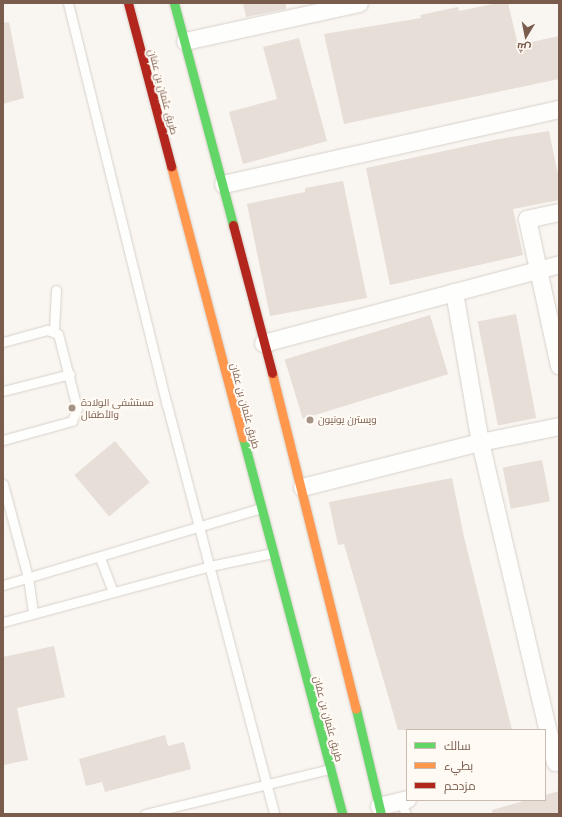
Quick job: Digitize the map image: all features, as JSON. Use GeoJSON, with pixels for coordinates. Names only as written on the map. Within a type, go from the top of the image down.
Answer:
{"type":"FeatureCollection","features":[{"type":"Feature","properties":{"kind":"main road","name":"طريق عثمان بن عفان"},"geometry":{"type":"LineString","coordinates":[[128,3],[342,814]]}},
{"type":"Feature","properties":{"kind":"main road"},"geometry":{"type":"LineString","coordinates":[[174,3],[302,487],[380,810]]}},
{"type":"Feature","properties":{"kind":"street"},"geometry":{"type":"LineString","coordinates":[[185,41],[316,8],[359,3]]}},
{"type":"Feature","properties":{"kind":"street"},"geometry":{"type":"LineString","coordinates":[[223,184],[559,109]]}},
{"type":"Feature","properties":{"kind":"street"},"geometry":{"type":"LineString","coordinates":[[559,212],[527,219],[536,270],[559,366]]}},
{"type":"Feature","properties":{"kind":"street"},"geometry":{"type":"LineString","coordinates":[[263,343],[559,264]]}},
{"type":"Feature","properties":{"kind":"street"},"geometry":{"type":"LineString","coordinates":[[454,292],[480,442],[545,729]]}},
{"type":"Feature","properties":{"kind":"street"},"geometry":{"type":"LineString","coordinates":[[302,487],[480,442],[559,426]]}},
{"type":"Feature","properties":{"kind":"street"},"geometry":{"type":"LineString","coordinates":[[546,732],[553,763]]}},
{"type":"Feature","properties":{"kind":"street"},"geometry":{"type":"LineString","coordinates":[[380,810],[404,804]]}},
{"type":"Feature","properties":{"kind":"lane"},"geometry":{"type":"LineString","coordinates":[[68,3],[167,406],[202,528],[210,566],[274,814]]}},
{"type":"Feature","properties":{"kind":"lane"},"geometry":{"type":"LineString","coordinates":[[3,440],[72,421],[77,408],[70,374],[58,334],[54,330],[56,290]]}},
{"type":"Feature","properties":{"kind":"lane"},"geometry":{"type":"LineString","coordinates":[[3,342],[54,330]]}},
{"type":"Feature","properties":{"kind":"lane"},"geometry":{"type":"LineString","coordinates":[[3,391],[70,374]]}},
{"type":"Feature","properties":{"kind":"lane"},"geometry":{"type":"LineString","coordinates":[[3,484],[28,578],[33,614]]}},
{"type":"Feature","properties":{"kind":"lane"},"geometry":{"type":"LineString","coordinates":[[3,585],[202,528],[261,508]]}},
{"type":"Feature","properties":{"kind":"lane"},"geometry":{"type":"LineString","coordinates":[[3,622],[210,566],[273,553]]}},
{"type":"Feature","properties":{"kind":"lane"},"geometry":{"type":"LineString","coordinates":[[100,558],[113,592]]}},
{"type":"Feature","properties":{"kind":"lane"},"geometry":{"type":"LineString","coordinates":[[145,814],[330,769]]}},
{"type":"Feature","properties":{"kind":"building"},"geometry":{"type":"Polygon","coordinates":[[[243,3],[286,3],[286,9],[246,17],[243,3]]]}},
{"type":"Feature","properties":{"kind":"building"},"geometry":{"type":"Polygon","coordinates":[[[498,3],[508,3],[518,45],[559,36],[559,79],[344,124],[324,34],[421,18],[420,15],[458,7],[459,11],[498,3]]]}},
{"type":"Feature","properties":{"kind":"building"},"geometry":{"type":"Polygon","coordinates":[[[9,22],[24,98],[3,104],[3,23],[9,22]]]}},
{"type":"Feature","properties":{"kind":"building"},"geometry":{"type":"Polygon","coordinates":[[[299,38],[327,141],[243,164],[229,112],[277,99],[263,47],[299,38]]]}},
{"type":"Feature","properties":{"kind":"building"},"geometry":{"type":"Polygon","coordinates":[[[549,131],[559,180],[559,200],[513,209],[523,255],[390,285],[366,168],[499,139],[549,131]]]}},
{"type":"Feature","properties":{"kind":"building"},"geometry":{"type":"Polygon","coordinates":[[[343,181],[367,298],[270,316],[247,204],[305,192],[305,188],[343,181]]]}},
{"type":"Feature","properties":{"kind":"building"},"geometry":{"type":"Polygon","coordinates":[[[516,314],[536,418],[498,425],[478,321],[516,314]]]}},
{"type":"Feature","properties":{"kind":"building"},"geometry":{"type":"Polygon","coordinates":[[[430,315],[448,374],[303,419],[285,359],[430,315]]]}},
{"type":"Feature","properties":{"kind":"building"},"geometry":{"type":"Polygon","coordinates":[[[115,441],[150,482],[109,516],[74,475],[115,441]]]}},
{"type":"Feature","properties":{"kind":"building"},"geometry":{"type":"Polygon","coordinates":[[[542,460],[550,501],[511,509],[503,468],[542,460]]]}},
{"type":"Feature","properties":{"kind":"building"},"geometry":{"type":"Polygon","coordinates":[[[452,478],[464,537],[512,729],[398,730],[344,544],[338,545],[329,502],[452,478]]]}},
{"type":"Feature","properties":{"kind":"building"},"geometry":{"type":"Polygon","coordinates":[[[54,646],[65,697],[17,708],[28,760],[3,765],[3,657],[54,646]]]}},
{"type":"Feature","properties":{"kind":"building"},"geometry":{"type":"Polygon","coordinates":[[[165,735],[168,746],[184,742],[191,769],[105,792],[102,782],[86,786],[79,759],[165,735]]]}},
{"type":"Feature","properties":{"kind":"building"},"geometry":{"type":"Polygon","coordinates":[[[559,791],[559,814],[492,814],[492,810],[524,801],[546,801],[546,795],[559,791]]]}},
{"type":"Feature","properties":{"kind":"traffic: fast"},"geometry":{"type":"LineString","coordinates":[[174,3],[233,225]]}},
{"type":"Feature","properties":{"kind":"traffic: fast"},"geometry":{"type":"LineString","coordinates":[[243,438],[342,814]]}},
{"type":"Feature","properties":{"kind":"traffic: fast"},"geometry":{"type":"LineString","coordinates":[[356,709],[381,814]]}},
{"type":"Feature","properties":{"kind":"traffic: slow"},"geometry":{"type":"LineString","coordinates":[[171,166],[243,438]]}},
{"type":"Feature","properties":{"kind":"traffic: slow"},"geometry":{"type":"LineString","coordinates":[[272,373],[356,709]]}},
{"type":"Feature","properties":{"kind":"traffic: jam"},"geometry":{"type":"LineString","coordinates":[[128,3],[171,166]]}},
{"type":"Feature","properties":{"kind":"traffic: jam"},"geometry":{"type":"LineString","coordinates":[[233,225],[272,373]]}},
{"type":"Feature","properties":{"kind":"place","name":"مستشفى الولادة والأطفال"},"geometry":{"type":"Point","coordinates":[72,408]}},
{"type":"Feature","properties":{"kind":"place","name":"ويسترن يونيون"},"geometry":{"type":"Point","coordinates":[310,420]}}]}
